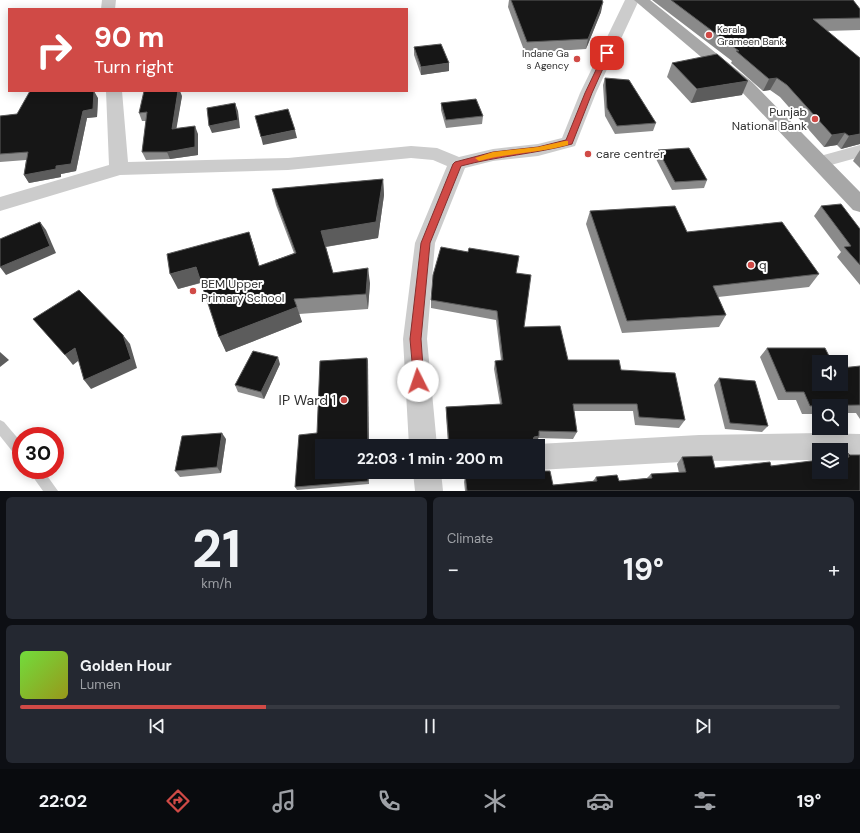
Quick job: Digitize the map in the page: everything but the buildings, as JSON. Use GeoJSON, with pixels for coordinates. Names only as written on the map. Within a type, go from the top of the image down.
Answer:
{"type":"FeatureCollection","features":[{"type":"Feature","properties":{"kind":"main road"},"geometry":{"type":"LineString","coordinates":[[641,0],[746,86],[860,204]]}},
{"type":"Feature","properties":{"kind":"street"},"geometry":{"type":"LineString","coordinates":[[0,204],[119,169],[288,164],[411,152],[437,154],[458,164],[493,155],[538,150],[569,142],[588,93],[632,0]]}},
{"type":"Feature","properties":{"kind":"street"},"geometry":{"type":"LineString","coordinates":[[114,92],[119,169]]}},
{"type":"Feature","properties":{"kind":"street"},"geometry":{"type":"LineString","coordinates":[[820,162],[860,151]]}},
{"type":"Feature","properties":{"kind":"street"},"geometry":{"type":"LineString","coordinates":[[423,439],[416,339],[425,250],[426,243],[458,164]]}},
{"type":"Feature","properties":{"kind":"street"},"geometry":{"type":"LineString","coordinates":[[545,456],[634,450],[764,446],[860,447]]}},
{"type":"Feature","properties":{"kind":"street"},"geometry":{"type":"LineString","coordinates":[[428,479],[429,491]]}},
{"type":"Feature","properties":{"kind":"lane"},"geometry":{"type":"LineString","coordinates":[[0,426],[12,441]]}},
{"type":"Feature","properties":{"kind":"lane"},"geometry":{"type":"LineString","coordinates":[[41,479],[51,491]]}},
{"type":"Feature","properties":{"kind":"slow traffic"},"geometry":{"type":"LineString","coordinates":[[479,158],[538,150],[565,143]]}},
{"type":"Feature","properties":{"kind":"place","name":"Kerala Grameen Bank"},"geometry":{"type":"Point","coordinates":[709,35]}},
{"type":"Feature","properties":{"kind":"place","name":"Indane Ga s Agency"},"geometry":{"type":"Point","coordinates":[577,59]}},
{"type":"Feature","properties":{"kind":"place","name":"Punjab National Bank"},"geometry":{"type":"Point","coordinates":[815,119]}},
{"type":"Feature","properties":{"kind":"place","name":"care centrer"},"geometry":{"type":"Point","coordinates":[588,154]}},
{"type":"Feature","properties":{"kind":"place","name":"q"},"geometry":{"type":"Point","coordinates":[751,265]}},
{"type":"Feature","properties":{"kind":"place","name":"BEM Upper Primary School"},"geometry":{"type":"Point","coordinates":[193,291]}},
{"type":"Feature","properties":{"kind":"place","name":"IP Ward 1"},"geometry":{"type":"Point","coordinates":[344,400]}},
{"type":"Feature","properties":{"kind":"route"},"geometry":{"type":"LineString","coordinates":[[418,381],[416,339],[426,243],[458,164],[493,155],[538,150],[569,142],[588,93],[607,53]]}}]}
